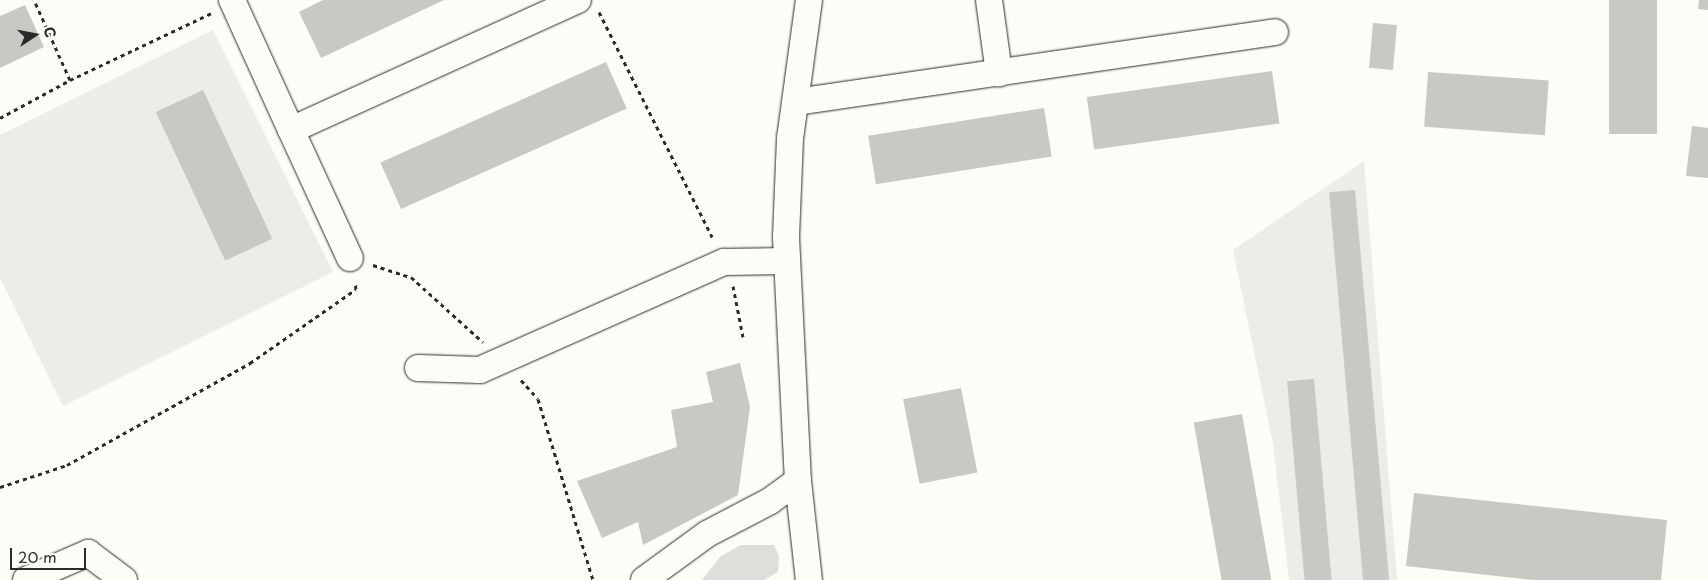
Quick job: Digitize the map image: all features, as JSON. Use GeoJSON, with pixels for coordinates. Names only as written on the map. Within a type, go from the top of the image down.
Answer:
{"type":"FeatureCollection","features":[{"type":"Feature","properties":{"kind":"street"},"geometry":{"type":"LineString","coordinates":[[809,0],[790,138],[787,261],[798,481],[809,580]]}},
{"type":"Feature","properties":{"kind":"street"},"geometry":{"type":"LineString","coordinates":[[989,0],[998,73]]}},
{"type":"Feature","properties":{"kind":"street"},"geometry":{"type":"LineString","coordinates":[[232,2],[350,258]]}},
{"type":"Feature","properties":{"kind":"street"},"geometry":{"type":"LineString","coordinates":[[291,130],[585,3]]}},
{"type":"Feature","properties":{"kind":"street"},"geometry":{"type":"LineString","coordinates":[[796,102],[1275,32]]}},
{"type":"Feature","properties":{"kind":"street"},"geometry":{"type":"LineString","coordinates":[[418,368],[480,370],[724,262],[787,261]]}},
{"type":"Feature","properties":{"kind":"street"},"geometry":{"type":"LineString","coordinates":[[644,580],[707,534],[798,481]]}},
{"type":"Feature","properties":{"kind":"street"},"geometry":{"type":"LineString","coordinates":[[26,580],[88,553],[124,580]]}},
{"type":"Feature","properties":{"kind":"path"},"geometry":{"type":"LineString","coordinates":[[34,0],[70,80]]}},
{"type":"Feature","properties":{"kind":"path"},"geometry":{"type":"LineString","coordinates":[[0,118],[70,80],[232,2]]}},
{"type":"Feature","properties":{"kind":"path"},"geometry":{"type":"LineString","coordinates":[[585,3],[598,11],[724,262],[733,285],[743,337]]}},
{"type":"Feature","properties":{"kind":"path"},"geometry":{"type":"LineString","coordinates":[[0,487],[67,465],[250,363],[356,289],[350,258],[411,277],[502,360],[538,398],[593,580]]}},
{"type":"Feature","properties":{"kind":"shaded area"},"geometry":{"type":"Polygon","coordinates":[[[213,30],[333,272],[63,406],[0,278],[0,135],[213,30]]]}},
{"type":"Feature","properties":{"kind":"shaded area"},"geometry":{"type":"Polygon","coordinates":[[[1364,161],[1397,580],[1289,580],[1273,444],[1233,250],[1364,161]]]}},
{"type":"Feature","properties":{"kind":"shaded area"},"geometry":{"type":"Polygon","coordinates":[[[740,545],[774,545],[779,556],[778,572],[764,580],[702,580],[720,557],[740,545]]]}},
{"type":"Feature","properties":{"kind":"building"},"geometry":{"type":"Polygon","coordinates":[[[323,0],[444,0],[321,58],[299,12],[323,0]]]}},
{"type":"Feature","properties":{"kind":"building"},"geometry":{"type":"Polygon","coordinates":[[[1609,0],[1657,0],[1657,134],[1609,134],[1609,0]]]}},
{"type":"Feature","properties":{"kind":"building"},"geometry":{"type":"Polygon","coordinates":[[[1699,0],[1708,0],[1708,10],[1698,9],[1699,0]]]}},
{"type":"Feature","properties":{"kind":"building"},"geometry":{"type":"Polygon","coordinates":[[[25,5],[44,47],[0,68],[0,16],[25,5]]]}},
{"type":"Feature","properties":{"kind":"building"},"geometry":{"type":"Polygon","coordinates":[[[1373,23],[1397,25],[1393,70],[1369,68],[1373,23]]]}},
{"type":"Feature","properties":{"kind":"building"},"geometry":{"type":"Polygon","coordinates":[[[606,62],[627,109],[401,209],[380,162],[606,62]]]}},
{"type":"Feature","properties":{"kind":"building"},"geometry":{"type":"Polygon","coordinates":[[[1272,71],[1279,123],[1094,150],[1087,97],[1272,71]]]}},
{"type":"Feature","properties":{"kind":"building"},"geometry":{"type":"Polygon","coordinates":[[[1428,72],[1549,80],[1545,135],[1424,127],[1428,72]]]}},
{"type":"Feature","properties":{"kind":"building"},"geometry":{"type":"Polygon","coordinates":[[[203,90],[272,239],[225,261],[156,112],[203,90]]]}},
{"type":"Feature","properties":{"kind":"building"},"geometry":{"type":"Polygon","coordinates":[[[1044,108],[1052,156],[876,184],[868,136],[1044,108]]]}},
{"type":"Feature","properties":{"kind":"building"},"geometry":{"type":"Polygon","coordinates":[[[1692,126],[1708,128],[1708,178],[1686,176],[1692,126]]]}},
{"type":"Feature","properties":{"kind":"building"},"geometry":{"type":"Polygon","coordinates":[[[1355,190],[1389,580],[1363,580],[1329,192],[1355,190]]]}},
{"type":"Feature","properties":{"kind":"building"},"geometry":{"type":"Polygon","coordinates":[[[740,363],[750,407],[738,495],[643,545],[638,522],[602,538],[577,481],[677,447],[671,410],[713,402],[706,372],[740,363]]]}},
{"type":"Feature","properties":{"kind":"building"},"geometry":{"type":"Polygon","coordinates":[[[1314,379],[1332,580],[1304,580],[1287,381],[1314,379]]]}},
{"type":"Feature","properties":{"kind":"building"},"geometry":{"type":"Polygon","coordinates":[[[961,388],[977,472],[919,484],[903,399],[961,388]]]}},
{"type":"Feature","properties":{"kind":"building"},"geometry":{"type":"Polygon","coordinates":[[[1242,414],[1271,580],[1222,580],[1194,423],[1242,414]]]}},
{"type":"Feature","properties":{"kind":"building"},"geometry":{"type":"Polygon","coordinates":[[[1414,493],[1667,520],[1661,580],[1534,580],[1406,566],[1414,493]]]}}]}
